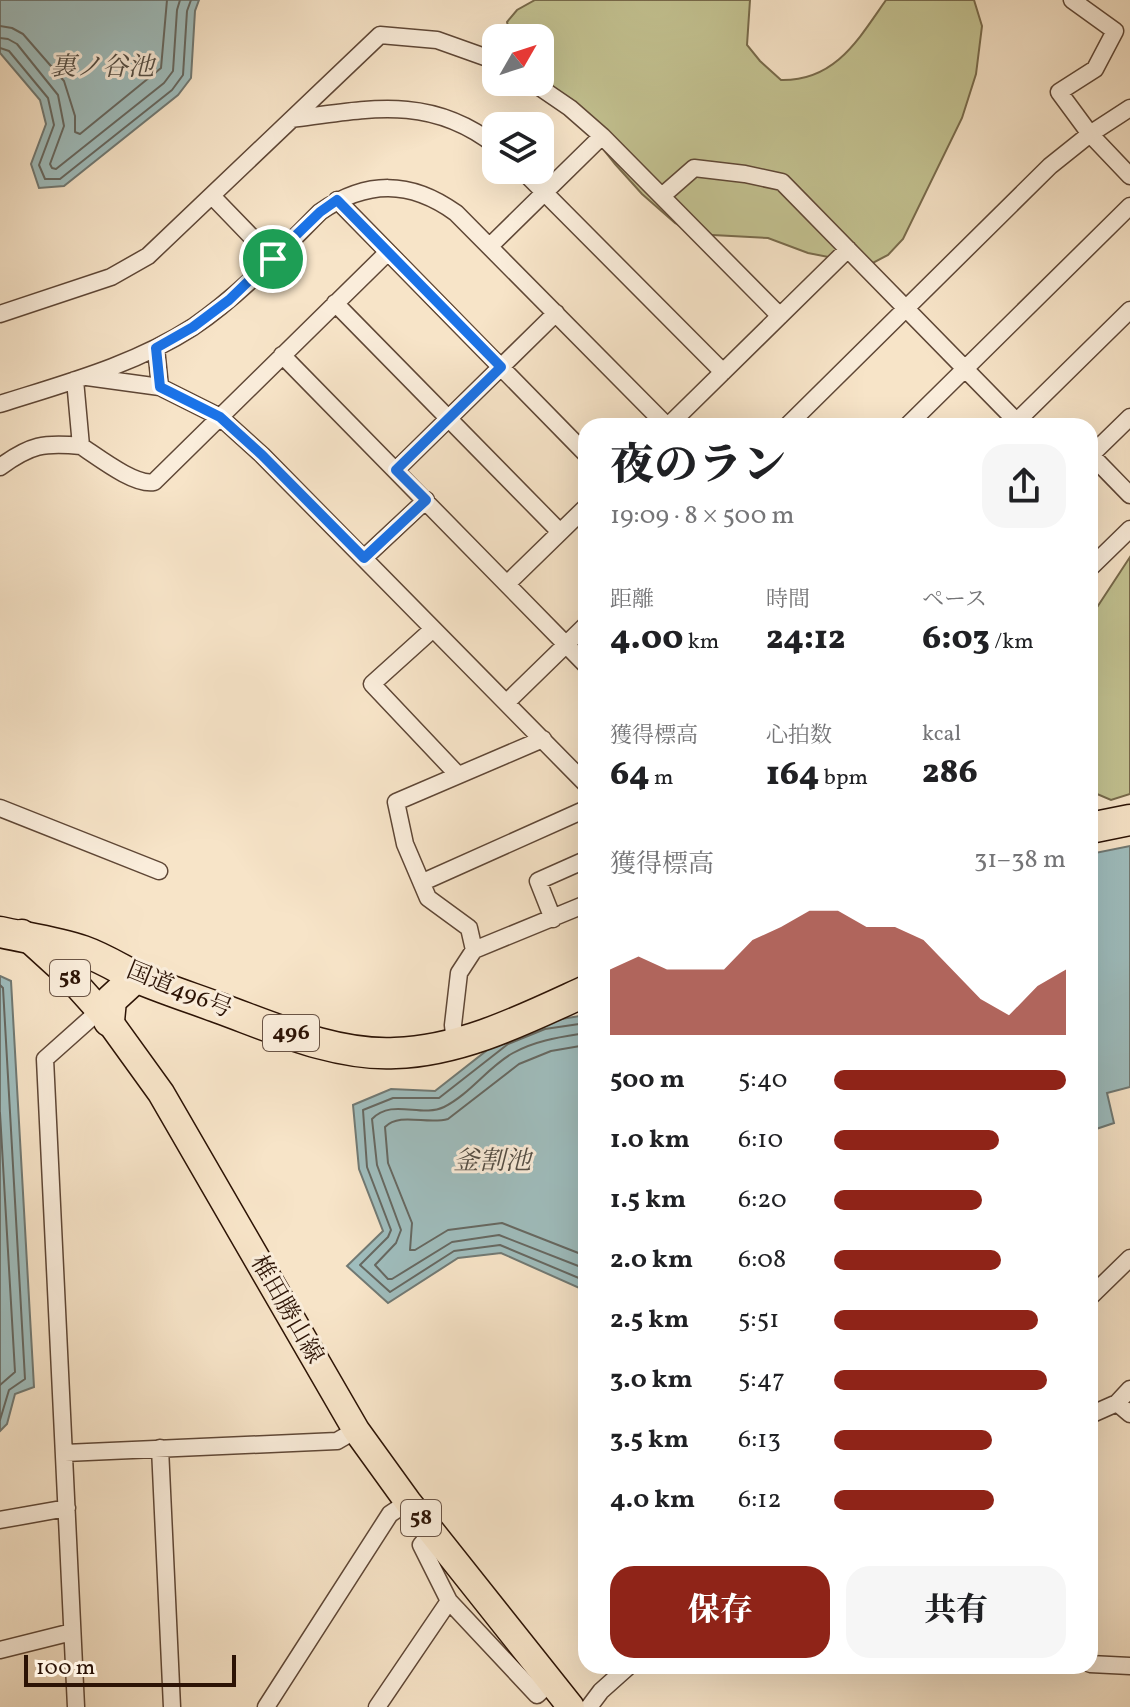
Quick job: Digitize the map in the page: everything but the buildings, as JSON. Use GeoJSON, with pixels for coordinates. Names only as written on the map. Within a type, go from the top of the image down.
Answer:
{"type":"FeatureCollection","features":[{"type":"Feature","properties":{"kind":"highway"},"geometry":{"type":"LineString","coordinates":[[1098,826],[1130,820]]}},
{"type":"Feature","properties":{"kind":"highway","name":"国道496号"},"geometry":{"type":"LineString","coordinates":[[0,932],[81,950],[111,962],[136,977],[336,1047],[395,1054],[455,1043],[528,1017],[578,995]]}},
{"type":"Feature","properties":{"kind":"highway"},"geometry":{"type":"LineString","coordinates":[[104,1016],[111,1000],[136,977]]}},
{"type":"Feature","properties":{"kind":"main road","name":"椎田勝山線"},"geometry":{"type":"LineString","coordinates":[[0,918],[30,938],[104,1016],[129,1048],[188,1137],[356,1430],[432,1532],[539,1695],[571,1707]]}},
{"type":"Feature","properties":{"kind":"street"},"geometry":{"type":"LineString","coordinates":[[1072,0],[1115,31],[1095,69],[1059,92],[1090,134],[1130,176]]}},
{"type":"Feature","properties":{"kind":"street"},"geometry":{"type":"LineString","coordinates":[[0,314],[111,277],[148,256],[380,35],[437,40],[482,56]]}},
{"type":"Feature","properties":{"kind":"street"},"geometry":{"type":"LineString","coordinates":[[552,96],[602,136],[780,316]]}},
{"type":"Feature","properties":{"kind":"street"},"geometry":{"type":"LineString","coordinates":[[292,119],[397,107],[458,123],[482,135]]}},
{"type":"Feature","properties":{"kind":"street"},"geometry":{"type":"LineString","coordinates":[[795,418],[1050,166],[1090,134],[1130,108]]}},
{"type":"Feature","properties":{"kind":"street"},"geometry":{"type":"LineString","coordinates":[[490,246],[602,136]]}},
{"type":"Feature","properties":{"kind":"street"},"geometry":{"type":"LineString","coordinates":[[662,196],[694,168],[782,182],[1011,418]]}},
{"type":"Feature","properties":{"kind":"street"},"geometry":{"type":"LineString","coordinates":[[537,184],[723,372]]}},
{"type":"Feature","properties":{"kind":"street"},"geometry":{"type":"LineString","coordinates":[[0,404],[80,378],[156,348],[193,327],[229,300],[320,212],[337,200],[380,187],[420,193],[437,199],[456,213],[660,418]]}},
{"type":"Feature","properties":{"kind":"street"},"geometry":{"type":"LineString","coordinates":[[213,197],[273,259]]}},
{"type":"Feature","properties":{"kind":"street"},"geometry":{"type":"LineString","coordinates":[[337,200],[578,446]]}},
{"type":"Feature","properties":{"kind":"street"},"geometry":{"type":"LineString","coordinates":[[915,418],[1130,206]]}},
{"type":"Feature","properties":{"kind":"street"},"geometry":{"type":"LineString","coordinates":[[676,418],[848,249]]}},
{"type":"Feature","properties":{"kind":"street"},"geometry":{"type":"LineString","coordinates":[[0,467],[23,450],[55,443],[81,446],[146,484],[154,482],[388,252]]}},
{"type":"Feature","properties":{"kind":"street"},"geometry":{"type":"LineString","coordinates":[[335,303],[560,532]]}},
{"type":"Feature","properties":{"kind":"street"},"geometry":{"type":"LineString","coordinates":[[1023,418],[1130,310]]}},
{"type":"Feature","properties":{"kind":"street"},"geometry":{"type":"LineString","coordinates":[[396,470],[556,313]]}},
{"type":"Feature","properties":{"kind":"street"},"geometry":{"type":"LineString","coordinates":[[156,348],[160,387]]}},
{"type":"Feature","properties":{"kind":"street"},"geometry":{"type":"LineString","coordinates":[[282,355],[578,657]]}},
{"type":"Feature","properties":{"kind":"street"},"geometry":{"type":"LineString","coordinates":[[80,378],[160,387],[220,417],[262,455],[578,776]]}},
{"type":"Feature","properties":{"kind":"street"},"geometry":{"type":"LineString","coordinates":[[80,378],[81,446]]}},
{"type":"Feature","properties":{"kind":"street"},"geometry":{"type":"LineString","coordinates":[[1098,449],[1130,417]]}},
{"type":"Feature","properties":{"kind":"street"},"geometry":{"type":"LineString","coordinates":[[1098,463],[1130,495]]}},
{"type":"Feature","properties":{"kind":"street"},"geometry":{"type":"LineString","coordinates":[[364,558],[426,500]]}},
{"type":"Feature","properties":{"kind":"street"},"geometry":{"type":"LineString","coordinates":[[508,583],[578,515]]}},
{"type":"Feature","properties":{"kind":"street"},"geometry":{"type":"LineString","coordinates":[[1098,560],[1130,529]]}},
{"type":"Feature","properties":{"kind":"street"},"geometry":{"type":"LineString","coordinates":[[433,629],[372,684],[458,775]]}},
{"type":"Feature","properties":{"kind":"street"},"geometry":{"type":"LineString","coordinates":[[507,702],[578,633]]}},
{"type":"Feature","properties":{"kind":"street"},"geometry":{"type":"LineString","coordinates":[[474,950],[469,928],[428,898],[405,844],[396,802],[543,739]]}},
{"type":"Feature","properties":{"kind":"street"},"geometry":{"type":"LineString","coordinates":[[0,808],[159,871]]}},
{"type":"Feature","properties":{"kind":"street"},"geometry":{"type":"LineString","coordinates":[[423,882],[578,813]]}},
{"type":"Feature","properties":{"kind":"street"},"geometry":{"type":"LineString","coordinates":[[553,919],[538,881],[578,863]]}},
{"type":"Feature","properties":{"kind":"street"},"geometry":{"type":"LineString","coordinates":[[455,1043],[453,1025],[459,973],[474,950],[578,908]]}},
{"type":"Feature","properties":{"kind":"street"},"geometry":{"type":"LineString","coordinates":[[76,1707],[45,1059],[104,1016]]}},
{"type":"Feature","properties":{"kind":"street"},"geometry":{"type":"LineString","coordinates":[[1098,1289],[1130,1258]]}},
{"type":"Feature","properties":{"kind":"street"},"geometry":{"type":"LineString","coordinates":[[1098,1414],[1124,1409],[1130,1389]]}},
{"type":"Feature","properties":{"kind":"street"},"geometry":{"type":"LineString","coordinates":[[65,1453],[337,1441],[356,1430]]}},
{"type":"Feature","properties":{"kind":"street"},"geometry":{"type":"LineString","coordinates":[[160,1448],[172,1707]]}},
{"type":"Feature","properties":{"kind":"street"},"geometry":{"type":"LineString","coordinates":[[266,1707],[390,1514],[408,1502]]}},
{"type":"Feature","properties":{"kind":"street"},"geometry":{"type":"LineString","coordinates":[[0,1520],[67,1508]]}},
{"type":"Feature","properties":{"kind":"street"},"geometry":{"type":"LineString","coordinates":[[432,1532],[421,1545],[449,1601],[539,1695]]}},
{"type":"Feature","properties":{"kind":"street"},"geometry":{"type":"LineString","coordinates":[[377,1707],[449,1601]]}},
{"type":"Feature","properties":{"kind":"street"},"geometry":{"type":"LineString","coordinates":[[0,1650],[72,1632]]}},
{"type":"Feature","properties":{"kind":"street"},"geometry":{"type":"LineString","coordinates":[[1098,1664],[1130,1666]]}},
{"type":"Feature","properties":{"kind":"street"},"geometry":{"type":"LineString","coordinates":[[589,1707],[620,1674]]}},
{"type":"Feature","properties":{"kind":"shaded area"},"geometry":{"type":"Polygon","coordinates":[[[535,0],[750,0],[747,45],[781,80],[816,74],[831,66],[855,43],[886,0],[974,0],[982,26],[976,74],[962,118],[903,239],[888,255],[869,265],[808,253],[768,238],[694,234],[675,223],[642,194],[554,90],[554,24],[508,24],[517,10],[535,0]]]}},
{"type":"Feature","properties":{"kind":"shaded area"},"geometry":{"type":"Polygon","coordinates":[[[1130,557],[1130,794],[1111,800],[1098,794],[1098,606],[1130,557]]]}},
{"type":"Feature","properties":{"kind":"water","name":"裏ノ谷池"},"geometry":{"type":"Polygon","coordinates":[[[0,0],[199,0],[195,11],[191,78],[178,95],[64,186],[39,188],[31,164],[46,124],[40,100],[0,53],[0,0]]]}},
{"type":"Feature","properties":{"kind":"water"},"geometry":{"type":"Polygon","coordinates":[[[1130,846],[1130,1087],[1107,1093],[1114,1123],[1098,1128],[1098,852],[1130,846]]]}},
{"type":"Feature","properties":{"kind":"water"},"geometry":{"type":"Polygon","coordinates":[[[0,976],[11,981],[34,1387],[15,1394],[7,1424],[0,1431],[0,976]]]}},
{"type":"Feature","properties":{"kind":"water","name":"釜割池"},"geometry":{"type":"Polygon","coordinates":[[[578,1016],[578,1287],[501,1253],[458,1258],[388,1303],[347,1266],[383,1231],[359,1169],[353,1105],[391,1089],[435,1091],[504,1037],[543,1022],[578,1016]]]}},
{"type":"Feature","properties":{"kind":"route"},"geometry":{"type":"LineString","coordinates":[[337,200],[501,367],[396,470],[426,500],[364,558],[220,417],[160,387],[156,348],[193,327],[229,300],[273,259],[320,212],[337,200]]}}]}
